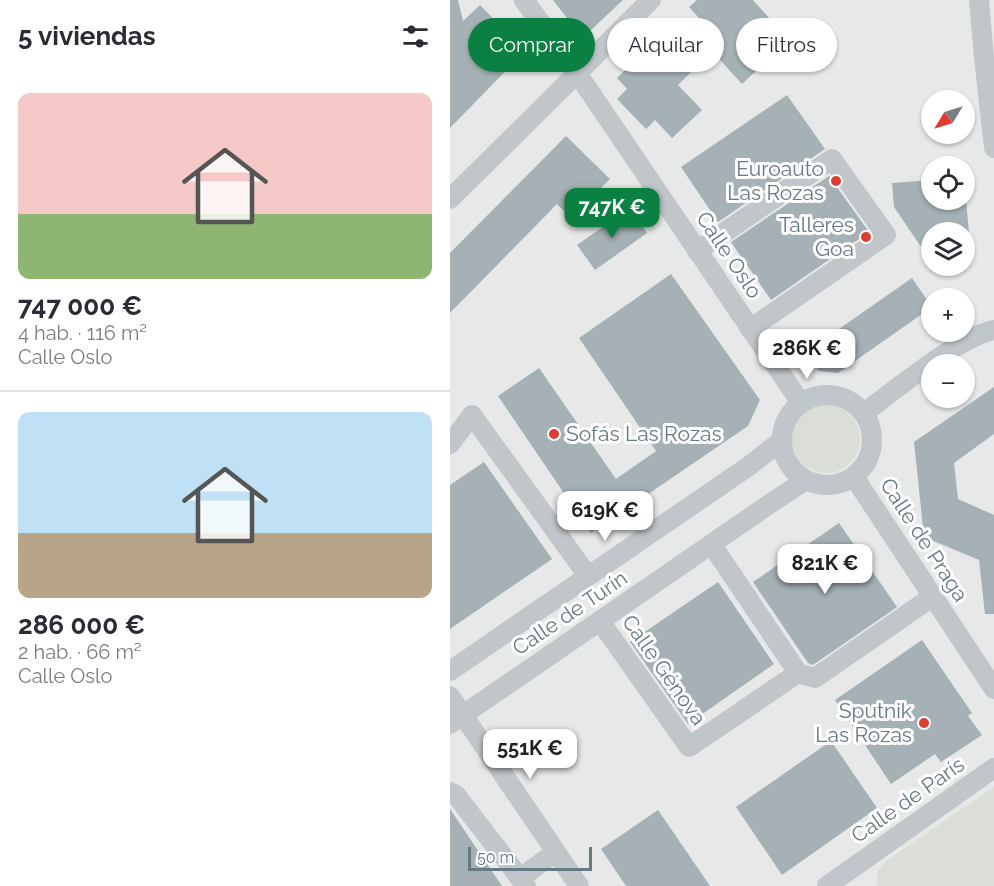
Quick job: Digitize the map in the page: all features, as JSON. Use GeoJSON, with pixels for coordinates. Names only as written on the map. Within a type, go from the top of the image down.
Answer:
{"type":"FeatureCollection","features":[{"type":"Feature","properties":{"kind":"street","name":"Calle Oslo"},"geometry":{"type":"LineString","coordinates":[[524,0],[578,73],[801,403]]}},
{"type":"Feature","properties":{"kind":"street"},"geometry":{"type":"LineString","coordinates":[[450,199],[651,0]]}},
{"type":"Feature","properties":{"kind":"street"},"geometry":{"type":"LineString","coordinates":[[980,0],[989,55],[994,148]]}},
{"type":"Feature","properties":{"kind":"street"},"geometry":{"type":"LineString","coordinates":[[697,251],[832,159],[886,235],[750,329]]}},
{"type":"Feature","properties":{"kind":"street"},"geometry":{"type":"LineString","coordinates":[[864,413],[945,355],[988,331],[994,313]]}},
{"type":"Feature","properties":{"kind":"street"},"geometry":{"type":"LineString","coordinates":[[818,395],[835,395],[851,401],[864,413],[872,429],[872,447],[866,464],[854,477],[838,484],[822,485],[806,480],[789,464],[782,440],[784,425],[791,412],[801,403],[818,395]]}},
{"type":"Feature","properties":{"kind":"street"},"geometry":{"type":"LineString","coordinates":[[450,444],[472,415],[588,576]]}},
{"type":"Feature","properties":{"kind":"street","name":"Calle de Turín"},"geometry":{"type":"LineString","coordinates":[[450,671],[749,466],[782,440]]}},
{"type":"Feature","properties":{"kind":"street","name":"Calle de Praga"},"geometry":{"type":"LineString","coordinates":[[854,477],[994,689]]}},
{"type":"Feature","properties":{"kind":"street","name":"Calle de Turín"},"geometry":{"type":"LineString","coordinates":[[457,720],[806,480]]}},
{"type":"Feature","properties":{"kind":"street"},"geometry":{"type":"LineString","coordinates":[[712,545],[798,673],[815,678],[933,597]]}},
{"type":"Feature","properties":{"kind":"street","name":"Calle Génova"},"geometry":{"type":"LineString","coordinates":[[600,621],[689,747],[798,673]]}},
{"type":"Feature","properties":{"kind":"street"},"geometry":{"type":"LineString","coordinates":[[450,696],[457,720],[579,886]]}},
{"type":"Feature","properties":{"kind":"street","name":"Calle de París"},"geometry":{"type":"LineString","coordinates":[[827,886],[854,878],[994,768]]}},
{"type":"Feature","properties":{"kind":"street"},"geometry":{"type":"LineString","coordinates":[[450,792],[456,795],[523,882],[556,852]]}},
{"type":"Feature","properties":{"kind":"shaded area"},"geometry":{"type":"Polygon","coordinates":[[[450,0],[994,0],[994,886],[450,886],[450,0]]]}},
{"type":"Feature","properties":{"kind":"shaded area"},"geometry":{"type":"Polygon","coordinates":[[[819,405],[833,405],[845,410],[855,420],[860,439],[855,458],[845,468],[833,473],[819,473],[807,468],[797,458],[792,446],[792,432],[797,420],[807,410],[819,405]]]}},
{"type":"Feature","properties":{"kind":"shaded area"},"geometry":{"type":"Polygon","coordinates":[[[994,787],[994,886],[877,886],[878,871],[886,861],[994,787]]]}},
{"type":"Feature","properties":{"kind":"building"},"geometry":{"type":"Polygon","coordinates":[[[450,0],[458,0],[463,21],[480,5],[493,18],[468,18],[468,72],[505,72],[450,128],[450,0]]]}},
{"type":"Feature","properties":{"kind":"building"},"geometry":{"type":"Polygon","coordinates":[[[553,0],[623,0],[595,26],[595,18],[567,18],[553,0]]]}},
{"type":"Feature","properties":{"kind":"building"},"geometry":{"type":"Polygon","coordinates":[[[697,0],[753,0],[769,18],[736,18],[736,72],[755,72],[742,84],[724,64],[724,18],[699,18],[689,7],[697,0]]]}},
{"type":"Feature","properties":{"kind":"building"},"geometry":{"type":"Polygon","coordinates":[[[623,72],[691,72],[678,85],[702,110],[672,138],[655,120],[646,129],[617,99],[627,89],[617,78],[623,72]]]}},
{"type":"Feature","properties":{"kind":"building"},"geometry":{"type":"Polygon","coordinates":[[[787,95],[825,149],[718,222],[681,167],[787,95]]]}},
{"type":"Feature","properties":{"kind":"building"},"geometry":{"type":"Polygon","coordinates":[[[566,136],[610,179],[571,218],[557,204],[450,313],[450,253],[566,136]]]}},
{"type":"Feature","properties":{"kind":"building"},"geometry":{"type":"Polygon","coordinates":[[[829,176],[869,232],[771,300],[731,242],[829,176]]]}},
{"type":"Feature","properties":{"kind":"building"},"geometry":{"type":"Polygon","coordinates":[[[921,181],[921,210],[967,210],[968,222],[921,222],[921,247],[894,207],[892,183],[921,181]]]}},
{"type":"Feature","properties":{"kind":"building"},"geometry":{"type":"Polygon","coordinates":[[[630,208],[647,233],[595,270],[577,245],[630,208]]]}},
{"type":"Feature","properties":{"kind":"building"},"geometry":{"type":"Polygon","coordinates":[[[671,274],[760,400],[748,426],[591,533],[498,396],[539,368],[616,479],[656,451],[579,338],[671,274]]]}},
{"type":"Feature","properties":{"kind":"building"},"geometry":{"type":"Polygon","coordinates":[[[912,278],[921,291],[921,315],[838,373],[819,371],[806,352],[912,278]]]}},
{"type":"Feature","properties":{"kind":"building"},"geometry":{"type":"Polygon","coordinates":[[[994,387],[994,434],[954,463],[958,499],[994,515],[994,614],[985,614],[979,560],[924,537],[914,442],[963,408],[975,408],[975,400],[994,387]]]}},
{"type":"Feature","properties":{"kind":"building"},"geometry":{"type":"Polygon","coordinates":[[[484,462],[552,559],[450,629],[450,485],[484,462]]]}},
{"type":"Feature","properties":{"kind":"building"},"geometry":{"type":"Polygon","coordinates":[[[839,523],[897,607],[813,665],[808,663],[753,582],[839,523]]]}},
{"type":"Feature","properties":{"kind":"building"},"geometry":{"type":"Polygon","coordinates":[[[718,582],[774,664],[688,724],[630,642],[718,582]]]}},
{"type":"Feature","properties":{"kind":"building"},"geometry":{"type":"Polygon","coordinates":[[[922,640],[972,713],[968,716],[982,735],[941,762],[935,754],[891,784],[835,700],[922,640]]]}},
{"type":"Feature","properties":{"kind":"building"},"geometry":{"type":"Polygon","coordinates":[[[831,741],[877,808],[782,875],[736,807],[831,741]]]}},
{"type":"Feature","properties":{"kind":"building"},"geometry":{"type":"Polygon","coordinates":[[[450,809],[502,886],[450,886],[450,809]]]}},
{"type":"Feature","properties":{"kind":"building"},"geometry":{"type":"Polygon","coordinates":[[[658,810],[710,886],[626,886],[601,849],[658,810]]]}},
{"type":"Feature","properties":{"kind":"place","name":"Euroauto Las Rozas"},"geometry":{"type":"Point","coordinates":[836,181]}},
{"type":"Feature","properties":{"kind":"place","name":"Talleres Goa"},"geometry":{"type":"Point","coordinates":[866,237]}},
{"type":"Feature","properties":{"kind":"place","name":"Sofás Las Rozas"},"geometry":{"type":"Point","coordinates":[554,434]}},
{"type":"Feature","properties":{"kind":"place","name":"Sputnik Las Rozas"},"geometry":{"type":"Point","coordinates":[924,723]}}]}
